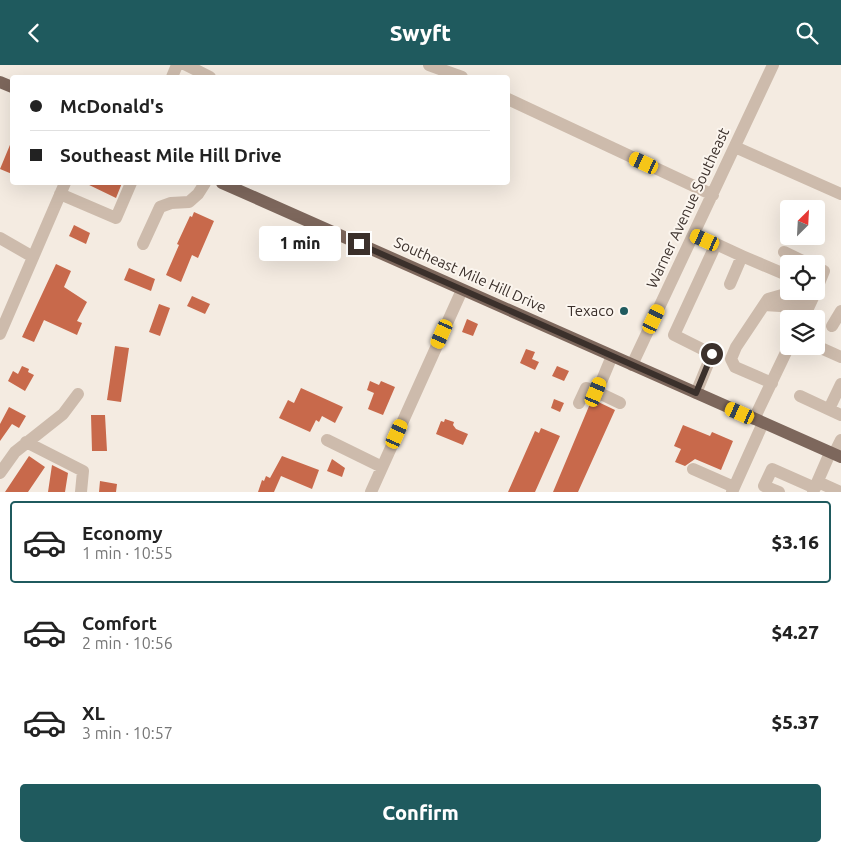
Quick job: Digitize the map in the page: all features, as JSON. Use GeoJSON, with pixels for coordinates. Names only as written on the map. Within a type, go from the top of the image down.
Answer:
{"type":"FeatureCollection","features":[{"type":"Feature","properties":{"kind":"main road","name":"Southeast Mile Hill Drive"},"geometry":{"type":"LineString","coordinates":[[226,185],[835,455]]}},
{"type":"Feature","properties":{"kind":"street"},"geometry":{"type":"LineString","coordinates":[[186,65],[206,75]]}},
{"type":"Feature","properties":{"kind":"street"},"geometry":{"type":"LineString","coordinates":[[429,65],[456,75]]}},
{"type":"Feature","properties":{"kind":"street","name":"Warner Avenue Southeast"},"geometry":{"type":"LineString","coordinates":[[632,365],[773,65]]}},
{"type":"Feature","properties":{"kind":"street"},"geometry":{"type":"LineString","coordinates":[[510,100],[713,195]]}},
{"type":"Feature","properties":{"kind":"street"},"geometry":{"type":"LineString","coordinates":[[735,147],[841,193]]}},
{"type":"Feature","properties":{"kind":"street"},"geometry":{"type":"LineString","coordinates":[[0,334],[62,188],[116,218],[130,185]]}},
{"type":"Feature","properties":{"kind":"street"},"geometry":{"type":"LineString","coordinates":[[143,244],[160,207],[171,203],[189,202],[198,194],[204,185]]}},
{"type":"Feature","properties":{"kind":"street"},"geometry":{"type":"LineString","coordinates":[[694,235],[780,272]]}},
{"type":"Feature","properties":{"kind":"street"},"geometry":{"type":"LineString","coordinates":[[0,238],[33,257]]}},
{"type":"Feature","properties":{"kind":"street"},"geometry":{"type":"LineString","coordinates":[[696,393],[712,354],[674,335],[716,244]]}},
{"type":"Feature","properties":{"kind":"street"},"geometry":{"type":"LineString","coordinates":[[784,252],[790,255]]}},
{"type":"Feature","properties":{"kind":"street"},"geometry":{"type":"LineString","coordinates":[[730,283],[742,256]]}},
{"type":"Feature","properties":{"kind":"street"},"geometry":{"type":"LineString","coordinates":[[371,492],[462,290]]}},
{"type":"Feature","properties":{"kind":"street"},"geometry":{"type":"LineString","coordinates":[[772,383],[735,367],[731,359],[736,347],[764,305],[774,296],[782,295],[803,310]]}},
{"type":"Feature","properties":{"kind":"street"},"geometry":{"type":"LineString","coordinates":[[832,326],[841,311]]}},
{"type":"Feature","properties":{"kind":"street"},"geometry":{"type":"LineString","coordinates":[[825,350],[841,357]]}},
{"type":"Feature","properties":{"kind":"street"},"geometry":{"type":"LineString","coordinates":[[693,469],[734,490],[772,383],[786,355]]}},
{"type":"Feature","properties":{"kind":"street"},"geometry":{"type":"LineString","coordinates":[[596,392],[612,356]]}},
{"type":"Feature","properties":{"kind":"street"},"geometry":{"type":"LineString","coordinates":[[800,396],[835,412],[841,384]]}},
{"type":"Feature","properties":{"kind":"street"},"geometry":{"type":"LineString","coordinates":[[579,403],[586,388],[620,403]]}},
{"type":"Feature","properties":{"kind":"street"},"geometry":{"type":"LineString","coordinates":[[0,473],[15,452],[63,414],[78,394]]}},
{"type":"Feature","properties":{"kind":"street"},"geometry":{"type":"LineString","coordinates":[[327,440],[382,467]]}},
{"type":"Feature","properties":{"kind":"street"},"geometry":{"type":"LineString","coordinates":[[815,487],[835,455],[841,440]]}},
{"type":"Feature","properties":{"kind":"street"},"geometry":{"type":"LineString","coordinates":[[26,442],[83,471],[81,492]]}},
{"type":"Feature","properties":{"kind":"street"},"geometry":{"type":"LineString","coordinates":[[779,492],[763,489],[772,469],[815,487],[840,492]]}},
{"type":"Feature","properties":{"kind":"building"},"geometry":{"type":"Polygon","coordinates":[[[10,145],[10,173],[0,169],[10,145]]]}},
{"type":"Feature","properties":{"kind":"building"},"geometry":{"type":"Polygon","coordinates":[[[89,185],[121,185],[116,198],[89,185]]]}},
{"type":"Feature","properties":{"kind":"building"},"geometry":{"type":"Polygon","coordinates":[[[194,212],[214,221],[198,258],[192,255],[181,282],[166,275],[179,245],[177,244],[190,216],[192,217],[194,212]]]}},
{"type":"Feature","properties":{"kind":"building"},"geometry":{"type":"Polygon","coordinates":[[[74,225],[90,233],[86,244],[69,236],[74,225]]]}},
{"type":"Feature","properties":{"kind":"building"},"geometry":{"type":"Polygon","coordinates":[[[56,264],[71,271],[64,287],[87,302],[77,321],[82,323],[77,335],[44,320],[34,342],[22,337],[56,264]]]}},
{"type":"Feature","properties":{"kind":"building"},"geometry":{"type":"Polygon","coordinates":[[[129,268],[155,279],[151,291],[124,280],[129,268]]]}},
{"type":"Feature","properties":{"kind":"building"},"geometry":{"type":"Polygon","coordinates":[[[192,296],[210,304],[205,314],[187,306],[192,296]]]}},
{"type":"Feature","properties":{"kind":"building"},"geometry":{"type":"Polygon","coordinates":[[[159,304],[170,308],[160,336],[149,332],[159,304]]]}},
{"type":"Feature","properties":{"kind":"building"},"geometry":{"type":"Polygon","coordinates":[[[467,319],[478,324],[473,336],[462,332],[467,319]]]}},
{"type":"Feature","properties":{"kind":"building"},"geometry":{"type":"Polygon","coordinates":[[[115,346],[129,348],[121,402],[107,400],[115,346]]]}},
{"type":"Feature","properties":{"kind":"building"},"geometry":{"type":"Polygon","coordinates":[[[526,349],[535,352],[532,359],[539,362],[535,370],[520,363],[526,349]]]}},
{"type":"Feature","properties":{"kind":"building"},"geometry":{"type":"Polygon","coordinates":[[[22,366],[29,369],[28,372],[34,375],[25,391],[8,381],[13,371],[18,374],[22,366]]]}},
{"type":"Feature","properties":{"kind":"building"},"geometry":{"type":"Polygon","coordinates":[[[557,366],[569,371],[564,381],[552,376],[557,366]]]}},
{"type":"Feature","properties":{"kind":"building"},"geometry":{"type":"Polygon","coordinates":[[[370,381],[379,385],[381,381],[395,387],[383,415],[368,409],[374,393],[367,390],[370,381]]]}},
{"type":"Feature","properties":{"kind":"building"},"geometry":{"type":"Polygon","coordinates":[[[301,388],[343,407],[335,423],[322,416],[319,422],[316,420],[310,432],[279,418],[288,400],[294,403],[301,388]]]}},
{"type":"Feature","properties":{"kind":"building"},"geometry":{"type":"Polygon","coordinates":[[[554,399],[564,403],[560,412],[551,408],[554,399]]]}},
{"type":"Feature","properties":{"kind":"building"},"geometry":{"type":"Polygon","coordinates":[[[592,399],[615,410],[578,492],[553,492],[592,399]]]}},
{"type":"Feature","properties":{"kind":"building"},"geometry":{"type":"Polygon","coordinates":[[[9,407],[26,416],[19,428],[12,424],[0,441],[0,424],[9,407]]]}},
{"type":"Feature","properties":{"kind":"building"},"geometry":{"type":"Polygon","coordinates":[[[91,415],[105,415],[107,451],[92,451],[91,415]]]}},
{"type":"Feature","properties":{"kind":"building"},"geometry":{"type":"Polygon","coordinates":[[[445,419],[454,422],[453,425],[456,429],[468,434],[463,445],[436,434],[441,421],[444,422],[445,419]]]}},
{"type":"Feature","properties":{"kind":"building"},"geometry":{"type":"Polygon","coordinates":[[[683,425],[710,436],[712,432],[733,441],[721,470],[695,459],[685,466],[675,462],[681,449],[674,446],[683,425]]]}},
{"type":"Feature","properties":{"kind":"building"},"geometry":{"type":"Polygon","coordinates":[[[541,428],[560,436],[535,492],[508,492],[535,431],[539,433],[541,428]]]}},
{"type":"Feature","properties":{"kind":"building"},"geometry":{"type":"Polygon","coordinates":[[[29,456],[45,467],[28,492],[5,492],[29,456]]]}},
{"type":"Feature","properties":{"kind":"building"},"geometry":{"type":"Polygon","coordinates":[[[282,456],[319,470],[312,489],[281,476],[274,492],[258,492],[262,480],[264,481],[266,476],[270,478],[282,456]]]}},
{"type":"Feature","properties":{"kind":"building"},"geometry":{"type":"Polygon","coordinates":[[[332,459],[345,468],[342,477],[327,471],[332,459]]]}},
{"type":"Feature","properties":{"kind":"building"},"geometry":{"type":"Polygon","coordinates":[[[52,465],[68,473],[65,492],[48,492],[52,465]]]}},
{"type":"Feature","properties":{"kind":"building"},"geometry":{"type":"Polygon","coordinates":[[[100,481],[117,484],[116,492],[99,492],[100,481]]]}},
{"type":"Feature","properties":{"kind":"place","name":"Texaco"},"geometry":{"type":"Point","coordinates":[624,311]}},
{"type":"Feature","properties":{"kind":"route"},"geometry":{"type":"LineString","coordinates":[[359,244],[696,393],[712,354]]}}]}
